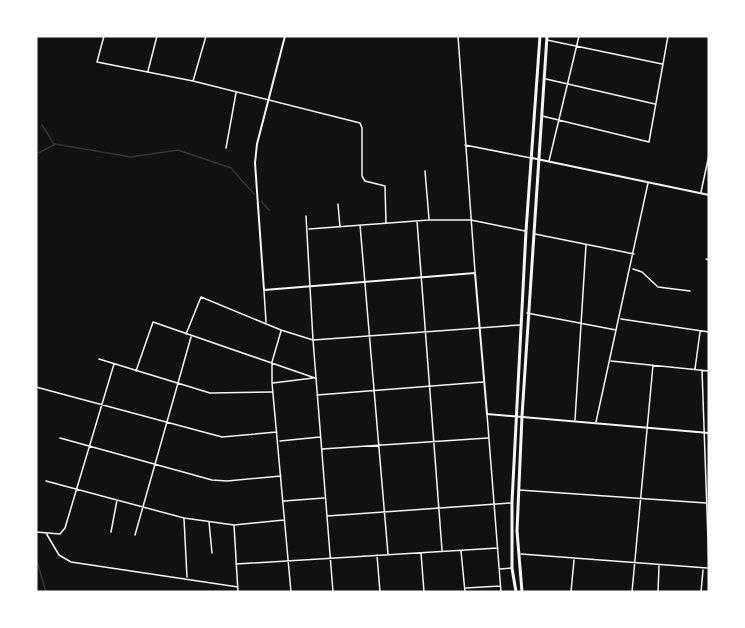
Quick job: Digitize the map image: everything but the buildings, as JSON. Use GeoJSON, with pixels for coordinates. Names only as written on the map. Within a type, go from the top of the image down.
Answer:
{"type":"FeatureCollection","features":[{"type":"Feature","properties":{"kind":"main road"},"geometry":{"type":"LineString","coordinates":[[522,592],[517,553],[521,325],[540,36]]}},
{"type":"Feature","properties":{"kind":"main road"},"geometry":{"type":"LineString","coordinates":[[516,592],[512,568],[512,502],[547,38]]}},
{"type":"Feature","properties":{"kind":"street"},"geometry":{"type":"LineString","coordinates":[[104,36],[97,62],[193,81],[360,123],[362,128],[362,176],[365,181],[385,186],[386,223]]}},
{"type":"Feature","properties":{"kind":"street"},"geometry":{"type":"LineString","coordinates":[[148,72],[157,36]]}},
{"type":"Feature","properties":{"kind":"street"},"geometry":{"type":"LineString","coordinates":[[193,81],[206,36]]}},
{"type":"Feature","properties":{"kind":"street"},"geometry":{"type":"LineString","coordinates":[[266,323],[257,201],[256,153],[285,36]]}},
{"type":"Feature","properties":{"kind":"street"},"geometry":{"type":"LineString","coordinates":[[458,36],[464,145],[501,592]]}},
{"type":"Feature","properties":{"kind":"street"},"geometry":{"type":"LineString","coordinates":[[549,162],[579,36]]}},
{"type":"Feature","properties":{"kind":"street"},"geometry":{"type":"LineString","coordinates":[[542,116],[649,142],[668,36]]}},
{"type":"Feature","properties":{"kind":"street"},"geometry":{"type":"LineString","coordinates":[[547,38],[663,64]]}},
{"type":"Feature","properties":{"kind":"street"},"geometry":{"type":"LineString","coordinates":[[544,78],[656,104]]}},
{"type":"Feature","properties":{"kind":"street"},"geometry":{"type":"LineString","coordinates":[[226,148],[236,92]]}},
{"type":"Feature","properties":{"kind":"street"},"geometry":{"type":"LineString","coordinates":[[464,145],[709,195]]}},
{"type":"Feature","properties":{"kind":"street"},"geometry":{"type":"LineString","coordinates":[[700,193],[709,155]]}},
{"type":"Feature","properties":{"kind":"street"},"geometry":{"type":"LineString","coordinates":[[425,171],[429,220]]}},
{"type":"Feature","properties":{"kind":"street"},"geometry":{"type":"LineString","coordinates":[[596,422],[632,269],[648,183]]}},
{"type":"Feature","properties":{"kind":"street"},"geometry":{"type":"LineString","coordinates":[[338,204],[340,227]]}},
{"type":"Feature","properties":{"kind":"street"},"geometry":{"type":"LineString","coordinates":[[306,216],[312,285],[313,340],[333,592]]}},
{"type":"Feature","properties":{"kind":"street"},"geometry":{"type":"LineString","coordinates":[[307,229],[429,220],[471,220],[526,231]]}},
{"type":"Feature","properties":{"kind":"street"},"geometry":{"type":"LineString","coordinates":[[417,221],[442,550]]}},
{"type":"Feature","properties":{"kind":"street"},"geometry":{"type":"LineString","coordinates":[[360,225],[388,554]]}},
{"type":"Feature","properties":{"kind":"street"},"geometry":{"type":"LineString","coordinates":[[533,234],[634,254]]}},
{"type":"Feature","properties":{"kind":"street"},"geometry":{"type":"LineString","coordinates":[[575,420],[586,244]]}},
{"type":"Feature","properties":{"kind":"street"},"geometry":{"type":"LineString","coordinates":[[632,269],[642,272],[658,287],[690,291]]}},
{"type":"Feature","properties":{"kind":"street"},"geometry":{"type":"LineString","coordinates":[[264,290],[365,280],[475,273]]}},
{"type":"Feature","properties":{"kind":"street"},"geometry":{"type":"LineString","coordinates":[[186,334],[201,297],[281,330],[313,340],[521,325]]}},
{"type":"Feature","properties":{"kind":"street"},"geometry":{"type":"LineString","coordinates":[[527,313],[617,330]]}},
{"type":"Feature","properties":{"kind":"street"},"geometry":{"type":"LineString","coordinates":[[620,319],[709,332]]}},
{"type":"Feature","properties":{"kind":"street"},"geometry":{"type":"LineString","coordinates":[[136,371],[153,322],[316,378]]}},
{"type":"Feature","properties":{"kind":"street"},"geometry":{"type":"LineString","coordinates":[[281,330],[272,362],[272,383],[291,592]]}},
{"type":"Feature","properties":{"kind":"street"},"geometry":{"type":"LineString","coordinates":[[695,369],[701,330]]}},
{"type":"Feature","properties":{"kind":"street"},"geometry":{"type":"LineString","coordinates":[[135,536],[191,336]]}},
{"type":"Feature","properties":{"kind":"street"},"geometry":{"type":"LineString","coordinates":[[99,359],[220,394],[273,392]]}},
{"type":"Feature","properties":{"kind":"street"},"geometry":{"type":"LineString","coordinates":[[610,361],[709,371]]}},
{"type":"Feature","properties":{"kind":"street"},"geometry":{"type":"LineString","coordinates":[[37,532],[60,534],[64,528],[114,364]]}},
{"type":"Feature","properties":{"kind":"street"},"geometry":{"type":"LineString","coordinates":[[632,592],[653,365]]}},
{"type":"Feature","properties":{"kind":"street"},"geometry":{"type":"LineString","coordinates":[[517,553],[703,570],[709,568],[702,370]]}},
{"type":"Feature","properties":{"kind":"street"},"geometry":{"type":"LineString","coordinates":[[303,374],[303,380]]}},
{"type":"Feature","properties":{"kind":"street"},"geometry":{"type":"LineString","coordinates":[[272,383],[316,378]]}},
{"type":"Feature","properties":{"kind":"street"},"geometry":{"type":"LineString","coordinates":[[317,395],[484,382]]}},
{"type":"Feature","properties":{"kind":"street"},"geometry":{"type":"LineString","coordinates":[[36,387],[222,437],[278,432]]}},
{"type":"Feature","properties":{"kind":"street"},"geometry":{"type":"LineString","coordinates":[[486,414],[709,433]]}},
{"type":"Feature","properties":{"kind":"street"},"geometry":{"type":"LineString","coordinates":[[279,441],[321,437]]}},
{"type":"Feature","properties":{"kind":"street"},"geometry":{"type":"LineString","coordinates":[[60,438],[155,466],[227,481],[282,476]]}},
{"type":"Feature","properties":{"kind":"street"},"geometry":{"type":"LineString","coordinates":[[322,449],[489,438]]}},
{"type":"Feature","properties":{"kind":"street"},"geometry":{"type":"LineString","coordinates":[[46,481],[184,518],[234,525],[285,520]]}},
{"type":"Feature","properties":{"kind":"street"},"geometry":{"type":"LineString","coordinates":[[518,490],[706,503]]}},
{"type":"Feature","properties":{"kind":"street"},"geometry":{"type":"LineString","coordinates":[[284,501],[325,498]]}},
{"type":"Feature","properties":{"kind":"street"},"geometry":{"type":"LineString","coordinates":[[111,532],[118,499]]}},
{"type":"Feature","properties":{"kind":"street"},"geometry":{"type":"LineString","coordinates":[[327,516],[512,502]]}},
{"type":"Feature","properties":{"kind":"street"},"geometry":{"type":"LineString","coordinates":[[184,518],[188,578]]}},
{"type":"Feature","properties":{"kind":"street"},"geometry":{"type":"LineString","coordinates":[[209,521],[212,553]]}},
{"type":"Feature","properties":{"kind":"street"},"geometry":{"type":"LineString","coordinates":[[234,525],[238,592]]}},
{"type":"Feature","properties":{"kind":"street"},"geometry":{"type":"LineString","coordinates":[[46,533],[59,555],[71,562],[238,587]]}},
{"type":"Feature","properties":{"kind":"street"},"geometry":{"type":"LineString","coordinates":[[236,564],[498,548]]}},
{"type":"Feature","properties":{"kind":"street"},"geometry":{"type":"LineString","coordinates":[[461,550],[465,592]]}},
{"type":"Feature","properties":{"kind":"street"},"geometry":{"type":"LineString","coordinates":[[420,552],[424,592]]}},
{"type":"Feature","properties":{"kind":"street"},"geometry":{"type":"LineString","coordinates":[[377,555],[380,592]]}},
{"type":"Feature","properties":{"kind":"street"},"geometry":{"type":"LineString","coordinates":[[571,592],[574,558]]}},
{"type":"Feature","properties":{"kind":"street"},"geometry":{"type":"LineString","coordinates":[[658,592],[659,566]]}},
{"type":"Feature","properties":{"kind":"street"},"geometry":{"type":"LineString","coordinates":[[499,569],[512,568]]}},
{"type":"Feature","properties":{"kind":"street"},"geometry":{"type":"LineString","coordinates":[[702,592],[703,570]]}},
{"type":"Feature","properties":{"kind":"street"},"geometry":{"type":"LineString","coordinates":[[465,588],[501,586]]}},
{"type":"Feature","properties":{"kind":"waterway"},"geometry":{"type":"LineString","coordinates":[[42,125],[54,144]]}},
{"type":"Feature","properties":{"kind":"waterway"},"geometry":{"type":"LineString","coordinates":[[55,144],[131,157],[178,150],[231,168],[254,194]]}},
{"type":"Feature","properties":{"kind":"waterway"},"geometry":{"type":"LineString","coordinates":[[36,154],[54,145]]}},
{"type":"Feature","properties":{"kind":"waterway"},"geometry":{"type":"LineString","coordinates":[[261,201],[269,210]]}},
{"type":"Feature","properties":{"kind":"waterway"},"geometry":{"type":"LineString","coordinates":[[36,558],[46,592]]}}]}
